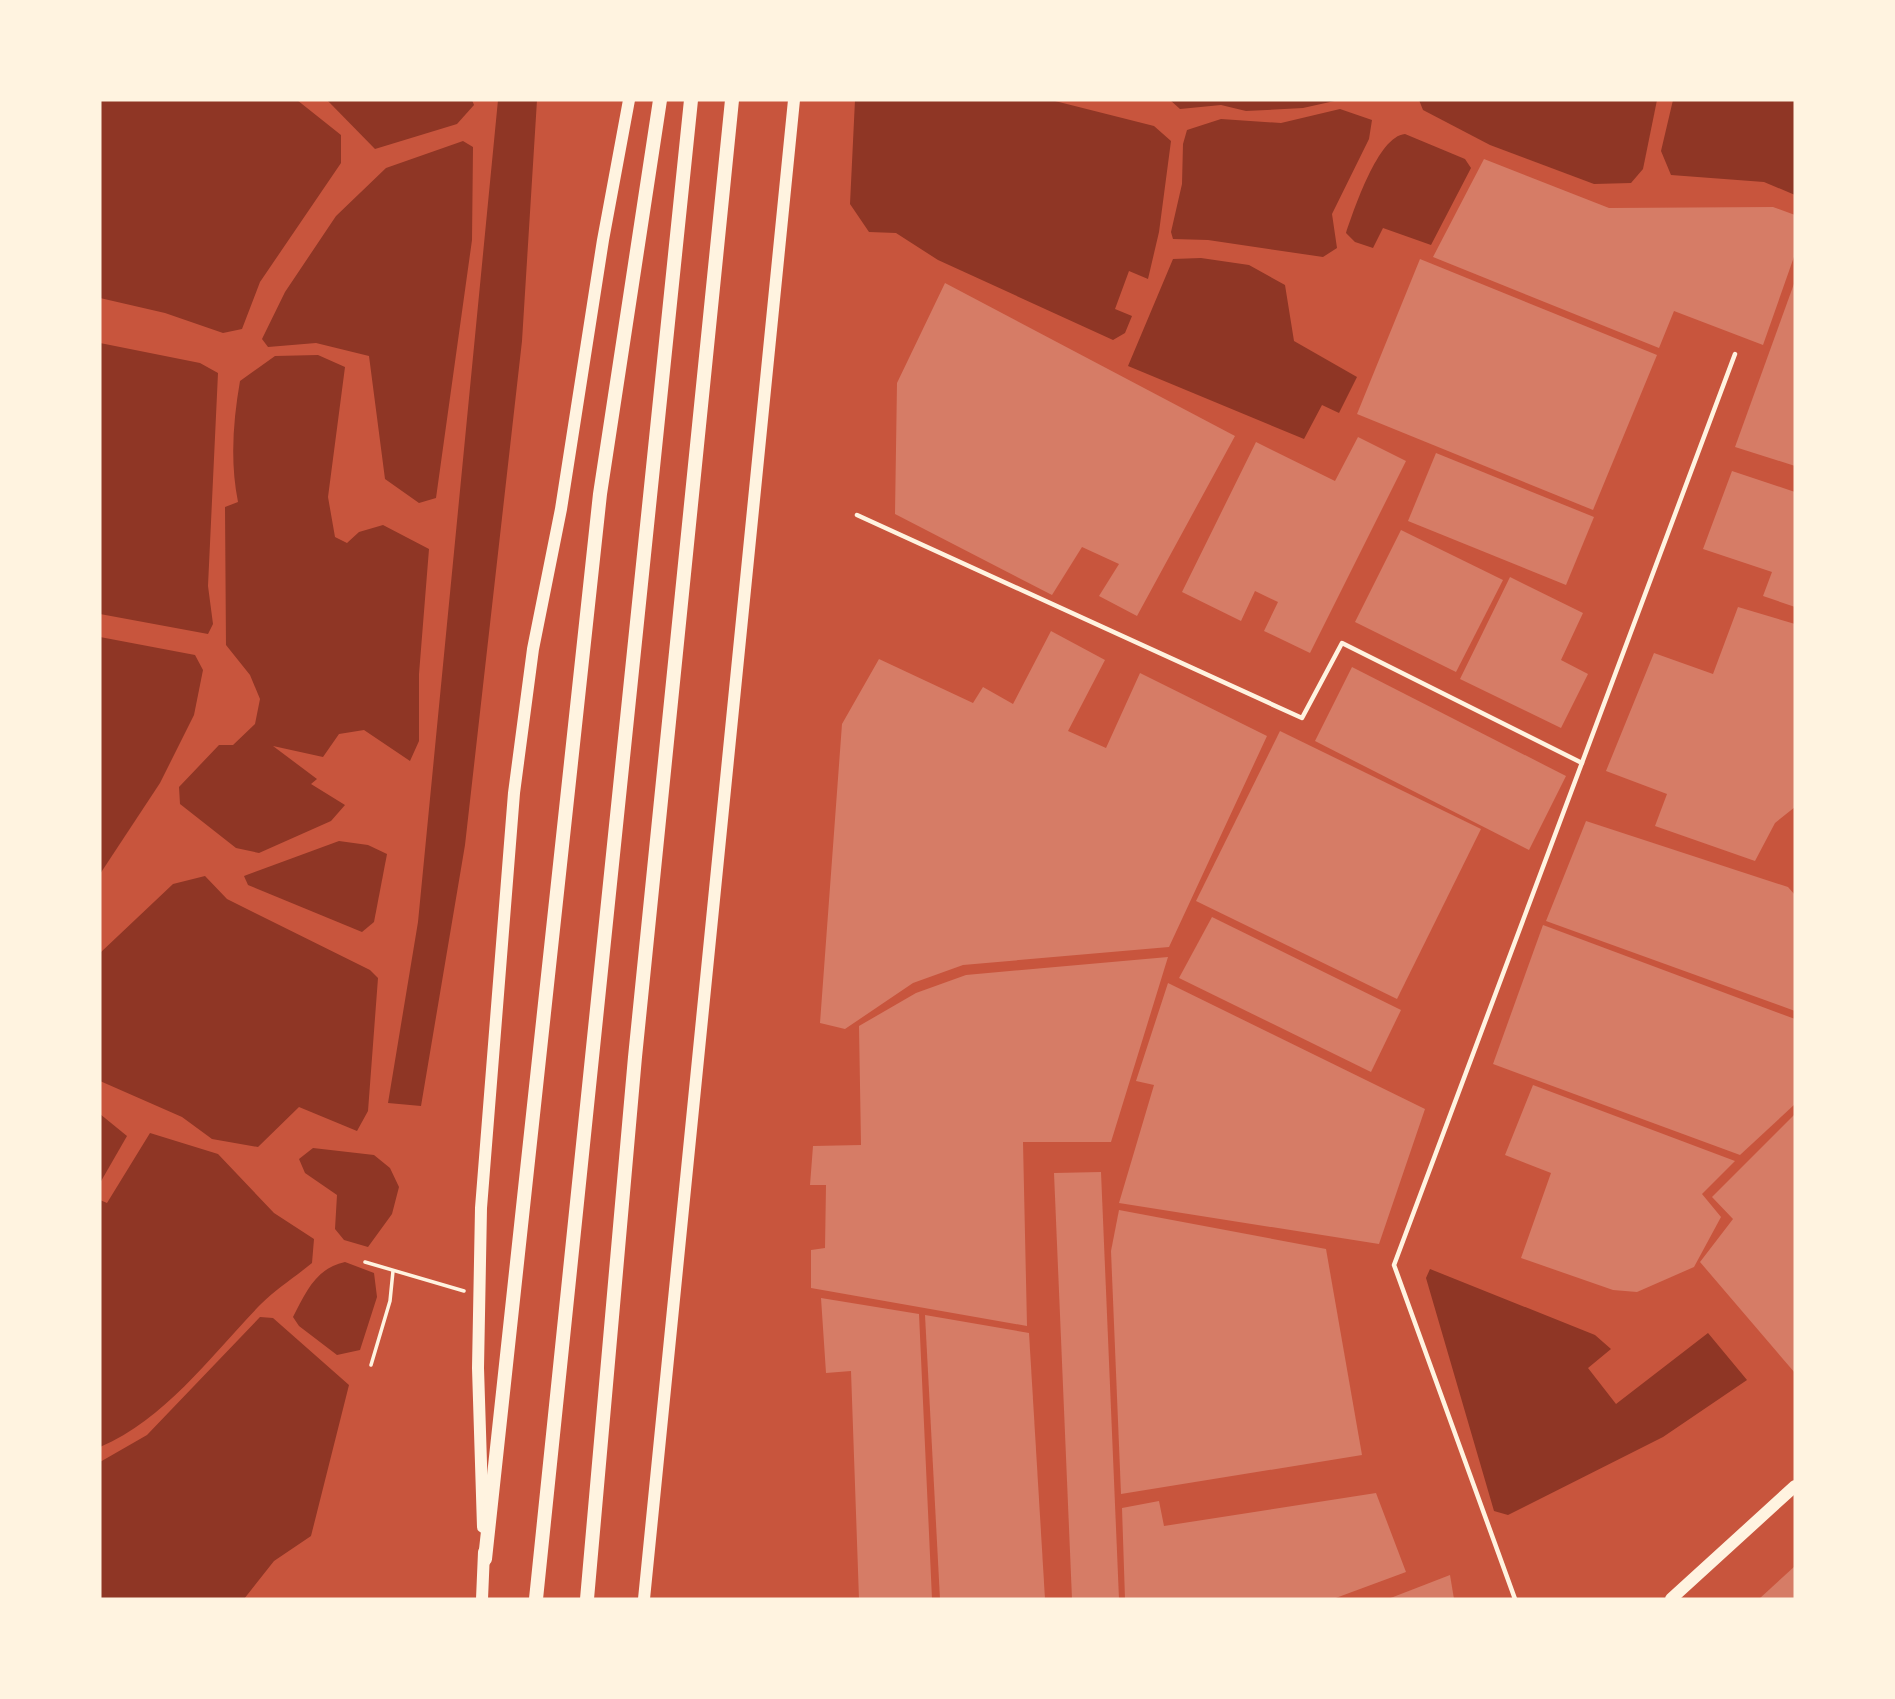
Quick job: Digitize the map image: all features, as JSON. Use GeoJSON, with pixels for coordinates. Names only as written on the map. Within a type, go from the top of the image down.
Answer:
{"type":"FeatureCollection","features":[{"type":"Feature","properties":{"kind":"highway"},"geometry":{"type":"LineString","coordinates":[[485,1559],[600,494],[660,100]]}},
{"type":"Feature","properties":{"kind":"highway"},"geometry":{"type":"LineString","coordinates":[[536,1599],[691,100]]}},
{"type":"Feature","properties":{"kind":"highway"},"geometry":{"type":"LineString","coordinates":[[587,1599],[638,1029],[732,100]]}},
{"type":"Feature","properties":{"kind":"main road"},"geometry":{"type":"LineString","coordinates":[[482,1599],[485,1559],[478,1368],[481,1208],[514,793],[533,649],[561,509],[603,240],[629,100]]}},
{"type":"Feature","properties":{"kind":"main road"},"geometry":{"type":"LineString","coordinates":[[643,1599],[794,100]]}},
{"type":"Feature","properties":{"kind":"main road"},"geometry":{"type":"LineString","coordinates":[[1671,1599],[1795,1486]]}},
{"type":"Feature","properties":{"kind":"lane"},"geometry":{"type":"LineString","coordinates":[[1515,1599],[1394,1265],[1735,354]]}},
{"type":"Feature","properties":{"kind":"lane"},"geometry":{"type":"LineString","coordinates":[[857,515],[1302,718],[1342,643],[1582,763]]}},
{"type":"Feature","properties":{"kind":"path"},"geometry":{"type":"LineString","coordinates":[[365,1262],[480,1295]]}},
{"type":"Feature","properties":{"kind":"path"},"geometry":{"type":"LineString","coordinates":[[371,1365],[390,1301],[393,1271]]}},
{"type":"Feature","properties":{"kind":"shaded area"},"geometry":{"type":"Polygon","coordinates":[[[100,100],[297,100],[341,135],[341,163],[260,282],[242,329],[223,333],[165,313],[100,298],[100,100]]]}},
{"type":"Feature","properties":{"kind":"shaded area"},"geometry":{"type":"Polygon","coordinates":[[[327,100],[472,100],[474,105],[457,124],[375,149],[327,100]]]}},
{"type":"Feature","properties":{"kind":"shaded area"},"geometry":{"type":"Polygon","coordinates":[[[498,100],[537,100],[522,341],[465,845],[421,1106],[388,1103],[418,922],[498,100]]]}},
{"type":"Feature","properties":{"kind":"shaded area"},"geometry":{"type":"Polygon","coordinates":[[[855,100],[1051,100],[1154,126],[1171,141],[1159,232],[1148,279],[1129,271],[1115,309],[1132,316],[1125,333],[1113,340],[938,260],[896,233],[869,232],[850,204],[855,100]]]}},
{"type":"Feature","properties":{"kind":"shaded area"},"geometry":{"type":"Polygon","coordinates":[[[1170,100],[1339,100],[1303,108],[1246,111],[1221,105],[1180,109],[1170,100]]]}},
{"type":"Feature","properties":{"kind":"shaded area"},"geometry":{"type":"Polygon","coordinates":[[[1419,100],[1657,100],[1643,169],[1631,183],[1594,184],[1490,145],[1423,110],[1419,100]]]}},
{"type":"Feature","properties":{"kind":"shaded area"},"geometry":{"type":"Polygon","coordinates":[[[1673,100],[1795,100],[1795,195],[1764,182],[1671,175],[1661,151],[1673,100]]]}},
{"type":"Feature","properties":{"kind":"shaded area"},"geometry":{"type":"Polygon","coordinates":[[[1340,109],[1372,120],[1369,139],[1332,214],[1337,248],[1323,257],[1208,240],[1173,239],[1171,232],[1182,184],[1183,144],[1187,130],[1221,119],[1281,123],[1340,109]]]}},
{"type":"Feature","properties":{"kind":"shaded area"},"geometry":{"type":"Polygon","coordinates":[[[1405,134],[1465,159],[1471,168],[1431,245],[1383,228],[1373,248],[1355,242],[1346,233],[1368,176],[1386,147],[1395,138],[1405,134]]]}},
{"type":"Feature","properties":{"kind":"shaded area"},"geometry":{"type":"Polygon","coordinates":[[[463,141],[473,147],[472,240],[436,498],[419,503],[385,479],[369,356],[316,343],[268,347],[262,339],[285,292],[336,216],[386,168],[463,141]]]}},
{"type":"Feature","properties":{"kind":"shaded area"},"geometry":{"type":"Polygon","coordinates":[[[1201,258],[1249,265],[1285,285],[1294,341],[1357,377],[1339,413],[1322,405],[1304,439],[1128,366],[1173,259],[1201,258]]]}},
{"type":"Feature","properties":{"kind":"shaded area"},"geometry":{"type":"Polygon","coordinates":[[[100,343],[200,363],[218,373],[208,586],[213,624],[208,634],[100,614],[100,343]]]}},
{"type":"Feature","properties":{"kind":"shaded area"},"geometry":{"type":"Polygon","coordinates":[[[318,355],[345,367],[328,497],[335,537],[347,543],[359,532],[383,525],[429,549],[419,674],[419,741],[410,761],[364,730],[339,734],[323,757],[273,746],[317,779],[311,784],[345,805],[331,821],[259,853],[236,848],[180,804],[179,787],[219,745],[233,745],[255,724],[260,699],[250,675],[226,645],[225,507],[238,502],[233,442],[240,381],[275,356],[318,355]]]}},
{"type":"Feature","properties":{"kind":"shaded area"},"geometry":{"type":"Polygon","coordinates":[[[100,637],[195,655],[203,670],[194,715],[160,783],[100,874],[100,637]]]}},
{"type":"Feature","properties":{"kind":"shaded area"},"geometry":{"type":"Polygon","coordinates":[[[339,841],[368,845],[387,854],[374,922],[362,932],[248,885],[244,876],[339,841]]]}},
{"type":"Feature","properties":{"kind":"shaded area"},"geometry":{"type":"Polygon","coordinates":[[[205,876],[227,899],[370,970],[378,978],[368,1111],[357,1131],[299,1107],[258,1147],[212,1139],[182,1117],[100,1081],[100,953],[173,884],[205,876]]]}},
{"type":"Feature","properties":{"kind":"shaded area"},"geometry":{"type":"Polygon","coordinates":[[[100,1114],[127,1136],[100,1183],[100,1114]]]}},
{"type":"Feature","properties":{"kind":"shaded area"},"geometry":{"type":"Polygon","coordinates":[[[150,1133],[218,1154],[274,1213],[314,1239],[312,1263],[261,1304],[167,1402],[124,1435],[100,1447],[100,1200],[107,1203],[150,1133]]]}},
{"type":"Feature","properties":{"kind":"shaded area"},"geometry":{"type":"Polygon","coordinates":[[[313,1148],[374,1155],[390,1168],[399,1187],[392,1214],[368,1247],[344,1240],[335,1229],[337,1195],[305,1173],[299,1159],[313,1148]]]}},
{"type":"Feature","properties":{"kind":"shaded area"},"geometry":{"type":"Polygon","coordinates":[[[345,1262],[374,1273],[377,1297],[360,1350],[337,1355],[299,1326],[293,1317],[319,1275],[345,1262]]]}},
{"type":"Feature","properties":{"kind":"shaded area"},"geometry":{"type":"Polygon","coordinates":[[[1430,1269],[1595,1335],[1611,1349],[1588,1368],[1616,1404],[1708,1333],[1747,1380],[1663,1437],[1508,1515],[1494,1511],[1426,1278],[1430,1269]]]}},
{"type":"Feature","properties":{"kind":"shaded area"},"geometry":{"type":"Polygon","coordinates":[[[260,1317],[273,1318],[349,1385],[311,1536],[274,1561],[244,1599],[100,1599],[100,1462],[147,1435],[260,1317]]]}},
{"type":"Feature","properties":{"kind":"building"},"geometry":{"type":"Polygon","coordinates":[[[1484,159],[1609,208],[1773,207],[1795,215],[1795,254],[1763,345],[1674,311],[1659,348],[1433,257],[1484,159]]]}},
{"type":"Feature","properties":{"kind":"building"},"geometry":{"type":"Polygon","coordinates":[[[1420,259],[1657,355],[1593,510],[1357,414],[1420,259]]]}},
{"type":"Feature","properties":{"kind":"building"},"geometry":{"type":"Polygon","coordinates":[[[1795,281],[1795,466],[1735,447],[1795,281]]]}},
{"type":"Feature","properties":{"kind":"building"},"geometry":{"type":"Polygon","coordinates":[[[945,283],[1235,436],[1137,616],[1099,596],[1119,564],[1082,547],[1052,595],[895,514],[897,383],[945,283]]]}},
{"type":"Feature","properties":{"kind":"building"},"geometry":{"type":"Polygon","coordinates":[[[1358,437],[1406,461],[1310,653],[1264,631],[1278,602],[1255,591],[1241,621],[1182,592],[1256,442],[1335,481],[1358,437]]]}},
{"type":"Feature","properties":{"kind":"building"},"geometry":{"type":"Polygon","coordinates":[[[1436,453],[1594,517],[1566,585],[1408,521],[1436,453]]]}},
{"type":"Feature","properties":{"kind":"building"},"geometry":{"type":"Polygon","coordinates":[[[1732,471],[1795,492],[1795,607],[1763,596],[1772,572],[1703,549],[1732,471]]]}},
{"type":"Feature","properties":{"kind":"building"},"geometry":{"type":"Polygon","coordinates":[[[1401,530],[1503,580],[1456,672],[1355,622],[1401,530]]]}},
{"type":"Feature","properties":{"kind":"building"},"geometry":{"type":"Polygon","coordinates":[[[1510,577],[1583,613],[1561,660],[1588,674],[1561,728],[1460,679],[1510,577]]]}},
{"type":"Feature","properties":{"kind":"building"},"geometry":{"type":"Polygon","coordinates":[[[1738,607],[1795,624],[1795,807],[1775,823],[1755,861],[1655,826],[1667,794],[1606,771],[1654,653],[1713,674],[1738,607]]]}},
{"type":"Feature","properties":{"kind":"building"},"geometry":{"type":"Polygon","coordinates":[[[1051,631],[1105,660],[1068,731],[1106,748],[1140,673],[1267,736],[1169,947],[963,965],[913,983],[845,1029],[820,1023],[842,724],[879,659],[973,703],[983,687],[1013,704],[1051,631]]]}},
{"type":"Feature","properties":{"kind":"building"},"geometry":{"type":"Polygon","coordinates":[[[1352,667],[1566,776],[1529,850],[1315,741],[1352,667]]]}},
{"type":"Feature","properties":{"kind":"building"},"geometry":{"type":"Polygon","coordinates":[[[1280,731],[1481,829],[1397,999],[1196,901],[1280,731]]]}},
{"type":"Feature","properties":{"kind":"building"},"geometry":{"type":"Polygon","coordinates":[[[1586,821],[1788,887],[1795,895],[1795,1011],[1546,921],[1586,821]]]}},
{"type":"Feature","properties":{"kind":"building"},"geometry":{"type":"Polygon","coordinates":[[[1212,917],[1401,1010],[1371,1072],[1179,978],[1212,917]]]}},
{"type":"Feature","properties":{"kind":"building"},"geometry":{"type":"Polygon","coordinates":[[[1543,925],[1795,1019],[1795,1104],[1740,1155],[1493,1064],[1543,925]]]}},
{"type":"Feature","properties":{"kind":"building"},"geometry":{"type":"Polygon","coordinates":[[[1168,957],[1111,1142],[1023,1142],[1027,1326],[811,1288],[811,1250],[825,1248],[826,1185],[810,1185],[813,1146],[861,1145],[859,1026],[916,993],[966,975],[1168,957]]]}},
{"type":"Feature","properties":{"kind":"building"},"geometry":{"type":"Polygon","coordinates":[[[1168,983],[1425,1109],[1379,1244],[1119,1203],[1154,1085],[1136,1081],[1168,983]]]}},
{"type":"Feature","properties":{"kind":"building"},"geometry":{"type":"Polygon","coordinates":[[[1533,1085],[1735,1161],[1702,1194],[1721,1217],[1694,1267],[1637,1292],[1613,1290],[1521,1258],[1551,1173],[1505,1155],[1533,1085]]]}},
{"type":"Feature","properties":{"kind":"building"},"geometry":{"type":"Polygon","coordinates":[[[1795,1114],[1795,1373],[1700,1262],[1733,1219],[1712,1197],[1795,1114]]]}},
{"type":"Feature","properties":{"kind":"building"},"geometry":{"type":"Polygon","coordinates":[[[1101,1172],[1119,1599],[1072,1599],[1054,1173],[1101,1172]]]}},
{"type":"Feature","properties":{"kind":"building"},"geometry":{"type":"Polygon","coordinates":[[[1119,1210],[1326,1249],[1362,1455],[1121,1494],[1111,1251],[1119,1210]]]}},
{"type":"Feature","properties":{"kind":"building"},"geometry":{"type":"Polygon","coordinates":[[[821,1298],[919,1314],[932,1599],[859,1599],[851,1371],[826,1373],[821,1298]]]}},
{"type":"Feature","properties":{"kind":"building"},"geometry":{"type":"Polygon","coordinates":[[[925,1315],[1029,1333],[1045,1599],[940,1599],[925,1315]]]}},
{"type":"Feature","properties":{"kind":"building"},"geometry":{"type":"Polygon","coordinates":[[[1376,1493],[1406,1572],[1333,1599],[1125,1599],[1122,1508],[1159,1501],[1164,1526],[1376,1493]]]}},
{"type":"Feature","properties":{"kind":"building"},"geometry":{"type":"Polygon","coordinates":[[[1795,1566],[1795,1599],[1759,1599],[1795,1566]]]}},
{"type":"Feature","properties":{"kind":"building"},"geometry":{"type":"Polygon","coordinates":[[[1450,1575],[1454,1599],[1388,1599],[1450,1575]]]}}]}
